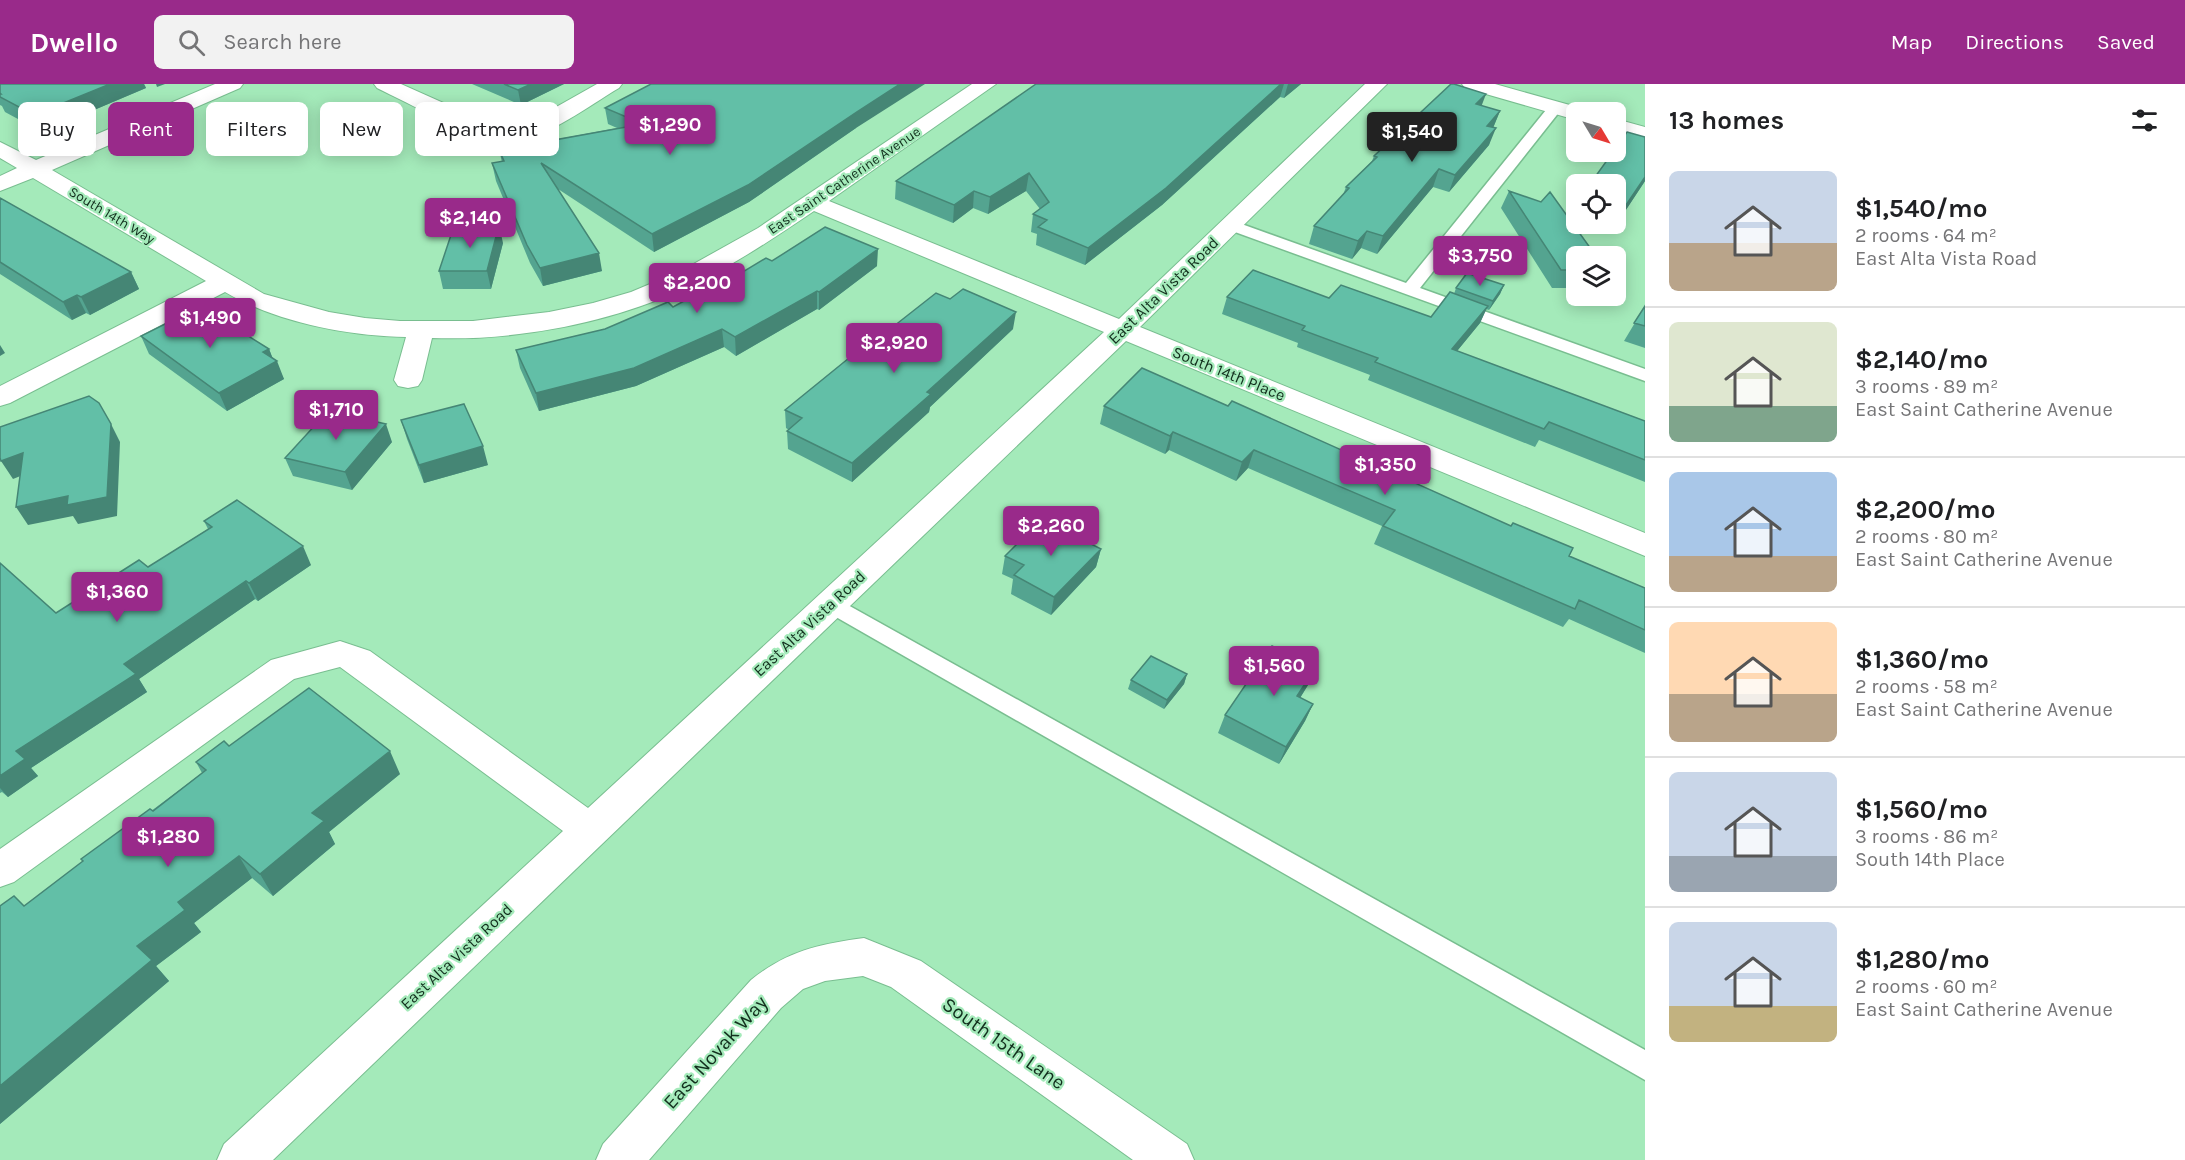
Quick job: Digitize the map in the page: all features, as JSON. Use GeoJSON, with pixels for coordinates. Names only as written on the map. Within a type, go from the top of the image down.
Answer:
{"type":"FeatureCollection","features":[{"type":"Feature","properties":{"kind":"street"},"geometry":{"type":"LineString","coordinates":[[0,184],[233,84]]}},
{"type":"Feature","properties":{"kind":"street"},"geometry":{"type":"LineString","coordinates":[[384,84],[492,130],[511,135],[537,124],[612,84]]}},
{"type":"Feature","properties":{"kind":"street","name":"East Saint Catherine Avenue"},"geometry":{"type":"LineString","coordinates":[[224,282],[255,299],[296,313],[338,322],[420,333],[494,329],[603,310],[670,286],[743,249],[986,84]]}},
{"type":"Feature","properties":{"kind":"street","name":"East Alta Vista Road"},"geometry":{"type":"LineString","coordinates":[[240,1160],[1123,329],[1377,84]]}},
{"type":"Feature","properties":{"kind":"street"},"geometry":{"type":"LineString","coordinates":[[1472,84],[1566,111]]}},
{"type":"Feature","properties":{"kind":"street"},"geometry":{"type":"LineString","coordinates":[[1626,128],[1645,134]]}},
{"type":"Feature","properties":{"kind":"street","name":"South 14th Way"},"geometry":{"type":"LineString","coordinates":[[0,149],[224,282]]}},
{"type":"Feature","properties":{"kind":"street","name":"South 14th Place"},"geometry":{"type":"LineString","coordinates":[[812,202],[1645,545]]}},
{"type":"Feature","properties":{"kind":"street"},"geometry":{"type":"LineString","coordinates":[[0,397],[224,282]]}},
{"type":"Feature","properties":{"kind":"street"},"geometry":{"type":"LineString","coordinates":[[408,380],[420,333]]}},
{"type":"Feature","properties":{"kind":"street"},"geometry":{"type":"LineString","coordinates":[[0,870],[283,669],[340,654],[358,660],[590,830]]}},
{"type":"Feature","properties":{"kind":"street","name":"South 15th Lane"},"geometry":{"type":"LineString","coordinates":[[824,962],[864,957],[906,974],[1171,1160]]}},
{"type":"Feature","properties":{"kind":"street","name":"East Novak Way"},"geometry":{"type":"LineString","coordinates":[[619,1160],[766,994],[788,976],[824,962]]}},
{"type":"Feature","properties":{"kind":"lane"},"geometry":{"type":"LineString","coordinates":[[1409,290],[1555,108]]}},
{"type":"Feature","properties":{"kind":"lane"},"geometry":{"type":"LineString","coordinates":[[1230,225],[1645,375]]}},
{"type":"Feature","properties":{"kind":"lane"},"geometry":{"type":"LineString","coordinates":[[830,603],[1645,1066]]}},
{"type":"Feature","properties":{"kind":"building"},"geometry":{"type":"Polygon","coordinates":[[[0,84],[110,84],[66,102],[18,102],[18,107],[0,97],[0,84]]]}},
{"type":"Feature","properties":{"kind":"building"},"geometry":{"type":"Polygon","coordinates":[[[504,84],[531,84],[518,90],[504,84]]]}},
{"type":"Feature","properties":{"kind":"building"},"geometry":{"type":"Polygon","coordinates":[[[651,84],[900,84],[748,185],[652,234],[541,163],[599,253],[540,268],[527,245],[492,163],[504,161],[502,156],[559,156],[559,139],[643,124],[605,108],[651,84]]]}},
{"type":"Feature","properties":{"kind":"building"},"geometry":{"type":"Polygon","coordinates":[[[1036,84],[1281,84],[1166,188],[1088,248],[1038,227],[1047,220],[1033,214],[1049,202],[1029,173],[990,197],[974,191],[954,205],[896,181],[1036,84]]]}},
{"type":"Feature","properties":{"kind":"building"},"geometry":{"type":"Polygon","coordinates":[[[1451,84],[1486,94],[1476,104],[1500,111],[1487,126],[1496,128],[1455,175],[1439,169],[1383,236],[1367,231],[1358,241],[1314,226],[1349,188],[1346,187],[1377,157],[1374,156],[1451,84]]]}},
{"type":"Feature","properties":{"kind":"building"},"geometry":{"type":"Polygon","coordinates":[[[1626,133],[1645,137],[1645,177],[1626,205],[1626,174],[1597,174],[1606,162],[1626,162],[1626,133]]]}},
{"type":"Feature","properties":{"kind":"building"},"geometry":{"type":"Polygon","coordinates":[[[1509,191],[1541,202],[1550,192],[1566,214],[1566,234],[1580,234],[1589,246],[1566,246],[1566,270],[1561,270],[1509,191]]]}},
{"type":"Feature","properties":{"kind":"building"},"geometry":{"type":"Polygon","coordinates":[[[0,198],[131,272],[81,297],[77,295],[63,302],[0,262],[0,198]]]}},
{"type":"Feature","properties":{"kind":"building"},"geometry":{"type":"Polygon","coordinates":[[[499,225],[487,271],[439,271],[454,226],[499,225]]]}},
{"type":"Feature","properties":{"kind":"building"},"geometry":{"type":"Polygon","coordinates":[[[825,227],[878,249],[819,292],[817,291],[735,337],[722,329],[634,368],[536,393],[516,350],[605,329],[668,302],[673,307],[719,282],[723,284],[766,258],[772,261],[825,227]]]}},
{"type":"Feature","properties":{"kind":"building"},"geometry":{"type":"Polygon","coordinates":[[[1253,270],[1329,298],[1341,285],[1431,317],[1450,292],[1488,306],[1452,349],[1645,421],[1645,460],[1549,422],[1544,429],[1375,362],[1378,358],[1302,330],[1305,326],[1227,297],[1253,270]]]}},
{"type":"Feature","properties":{"kind":"building"},"geometry":{"type":"Polygon","coordinates":[[[1467,273],[1504,285],[1493,301],[1456,288],[1467,273]]]}},
{"type":"Feature","properties":{"kind":"building"},"geometry":{"type":"Polygon","coordinates":[[[963,289],[1016,312],[927,392],[931,394],[852,463],[787,431],[802,418],[785,410],[849,358],[852,359],[936,293],[950,299],[963,289]]]}},
{"type":"Feature","properties":{"kind":"building"},"geometry":{"type":"Polygon","coordinates":[[[201,306],[269,349],[263,352],[277,361],[219,393],[141,336],[201,306]]]}},
{"type":"Feature","properties":{"kind":"building"},"geometry":{"type":"Polygon","coordinates":[[[1645,306],[1645,326],[1634,323],[1645,306]]]}},
{"type":"Feature","properties":{"kind":"building"},"geometry":{"type":"Polygon","coordinates":[[[1142,368],[1228,406],[1232,401],[1511,526],[1513,523],[1573,548],[1569,556],[1645,588],[1645,630],[1579,600],[1575,609],[1383,526],[1395,510],[1254,450],[1242,462],[1173,432],[1170,436],[1104,406],[1142,368]]]}},
{"type":"Feature","properties":{"kind":"building"},"geometry":{"type":"Polygon","coordinates":[[[89,396],[99,403],[111,424],[107,497],[67,505],[68,496],[16,507],[23,453],[1,461],[0,427],[89,396]]]}},
{"type":"Feature","properties":{"kind":"building"},"geometry":{"type":"Polygon","coordinates":[[[464,404],[483,446],[419,465],[401,420],[464,404]]]}},
{"type":"Feature","properties":{"kind":"building"},"geometry":{"type":"Polygon","coordinates":[[[328,411],[386,424],[345,472],[285,458],[328,411]]]}},
{"type":"Feature","properties":{"kind":"building"},"geometry":{"type":"Polygon","coordinates":[[[237,500],[303,546],[249,583],[246,581],[124,664],[136,674],[16,751],[25,759],[0,776],[0,563],[56,613],[139,560],[148,567],[212,527],[204,521],[237,500]]]}},
{"type":"Feature","properties":{"kind":"building"},"geometry":{"type":"Polygon","coordinates":[[[1042,519],[1101,549],[1054,597],[1014,575],[1024,565],[1005,556],[1042,519]]]}},
{"type":"Feature","properties":{"kind":"building"},"geometry":{"type":"Polygon","coordinates":[[[1272,646],[1316,667],[1297,696],[1313,704],[1286,747],[1225,715],[1272,646]]]}},
{"type":"Feature","properties":{"kind":"building"},"geometry":{"type":"Polygon","coordinates":[[[1151,656],[1187,674],[1167,700],[1131,680],[1151,656]]]}},
{"type":"Feature","properties":{"kind":"building"},"geometry":{"type":"Polygon","coordinates":[[[309,688],[390,751],[312,813],[324,821],[260,874],[239,856],[178,902],[185,910],[137,946],[152,960],[0,1086],[0,906],[14,896],[24,906],[83,861],[81,859],[150,809],[153,811],[206,770],[196,762],[224,741],[229,746],[309,688]]]}}]}
